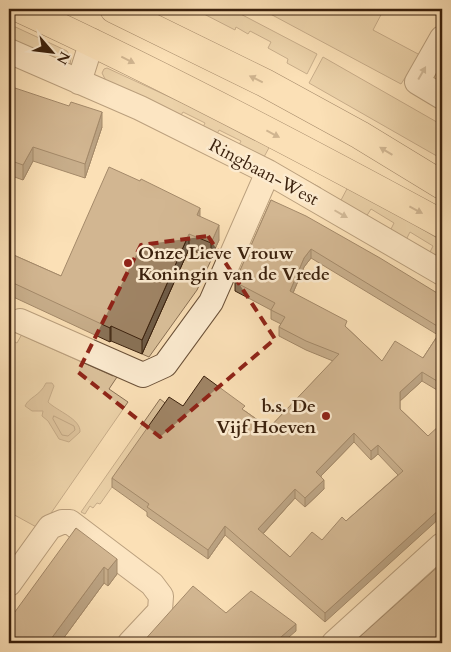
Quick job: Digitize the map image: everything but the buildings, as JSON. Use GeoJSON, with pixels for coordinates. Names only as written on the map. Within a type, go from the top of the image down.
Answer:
{"type":"FeatureCollection","features":[{"type":"Feature","properties":{"kind":"main road"},"geometry":{"type":"LineString","coordinates":[[21,9],[92,42],[442,224]]}},
{"type":"Feature","properties":{"kind":"main road"},"geometry":{"type":"LineString","coordinates":[[114,9],[265,83],[360,135],[442,184]]}},
{"type":"Feature","properties":{"kind":"street"},"geometry":{"type":"LineString","coordinates":[[442,38],[417,82],[442,97]]}},
{"type":"Feature","properties":{"kind":"street"},"geometry":{"type":"LineString","coordinates":[[80,82],[92,42]]}},
{"type":"Feature","properties":{"kind":"street","name":"Ringbaan-West"},"geometry":{"type":"LineString","coordinates":[[9,51],[140,108],[268,172],[442,273]]}},
{"type":"Feature","properties":{"kind":"street"},"geometry":{"type":"LineString","coordinates":[[20,321],[143,375],[165,365],[211,302],[268,172]]}},
{"type":"Feature","properties":{"kind":"street"},"geometry":{"type":"LineString","coordinates":[[9,584],[50,528],[62,522],[70,522],[152,584],[161,596],[160,611],[130,643]]}},
{"type":"Feature","properties":{"kind":"street"},"geometry":{"type":"LineString","coordinates":[[334,643],[442,546]]}},
{"type":"Feature","properties":{"kind":"highlighted area"},"geometry":{"type":"Polygon","coordinates":[[[208,236],[275,339],[160,437],[78,372],[141,245],[208,236]]]}},
{"type":"Feature","properties":{"kind":"shaded area"},"geometry":{"type":"Polygon","coordinates":[[[205,9],[231,9],[317,54],[307,74],[287,63],[288,59],[268,48],[271,42],[250,31],[248,34],[236,27],[235,30],[202,13],[205,9]]]}},
{"type":"Feature","properties":{"kind":"shaded area"},"geometry":{"type":"Polygon","coordinates":[[[261,9],[384,9],[373,30],[420,55],[401,84],[261,9]]]}},
{"type":"Feature","properties":{"kind":"shaded area"},"geometry":{"type":"Polygon","coordinates":[[[9,24],[67,51],[71,58],[70,65],[9,43],[9,24]]]}},
{"type":"Feature","properties":{"kind":"shaded area"},"geometry":{"type":"Polygon","coordinates":[[[323,57],[442,125],[442,159],[309,83],[323,57]]]}},
{"type":"Feature","properties":{"kind":"shaded area"},"geometry":{"type":"Polygon","coordinates":[[[107,68],[271,144],[264,157],[321,188],[320,191],[237,149],[241,141],[219,130],[215,138],[201,131],[205,123],[183,112],[178,120],[107,83],[102,73],[107,68]]]}},
{"type":"Feature","properties":{"kind":"shaded area"},"geometry":{"type":"Polygon","coordinates":[[[349,185],[442,241],[442,252],[436,259],[429,254],[433,246],[410,232],[406,240],[390,231],[394,223],[371,209],[366,217],[340,202],[349,185]]]}},
{"type":"Feature","properties":{"kind":"shaded area"},"geometry":{"type":"Polygon","coordinates":[[[191,244],[202,254],[214,254],[197,290],[149,357],[142,354],[191,244]]]}},
{"type":"Feature","properties":{"kind":"shaded area"},"geometry":{"type":"Polygon","coordinates":[[[22,334],[31,335],[30,339],[113,376],[115,372],[119,374],[109,389],[128,402],[40,529],[9,512],[9,339],[17,343],[22,334]]]}},
{"type":"Feature","properties":{"kind":"shaded area"},"geometry":{"type":"Polygon","coordinates":[[[160,399],[169,406],[100,504],[97,503],[93,508],[90,506],[85,514],[81,512],[160,399]]]}},
{"type":"Feature","properties":{"kind":"water"},"geometry":{"type":"Polygon","coordinates":[[[46,383],[52,383],[54,386],[48,402],[73,419],[79,427],[80,432],[69,442],[59,439],[48,421],[42,416],[43,411],[32,411],[25,406],[29,400],[41,391],[46,383]]]}},
{"type":"Feature","properties":{"kind":"place","name":"Onze Lieve Vrouw Koningin van de Vrede"},"geometry":{"type":"Point","coordinates":[128,263]}},
{"type":"Feature","properties":{"kind":"place","name":"b.s. De Vijf Hoeven"},"geometry":{"type":"Point","coordinates":[326,416]}}]}
